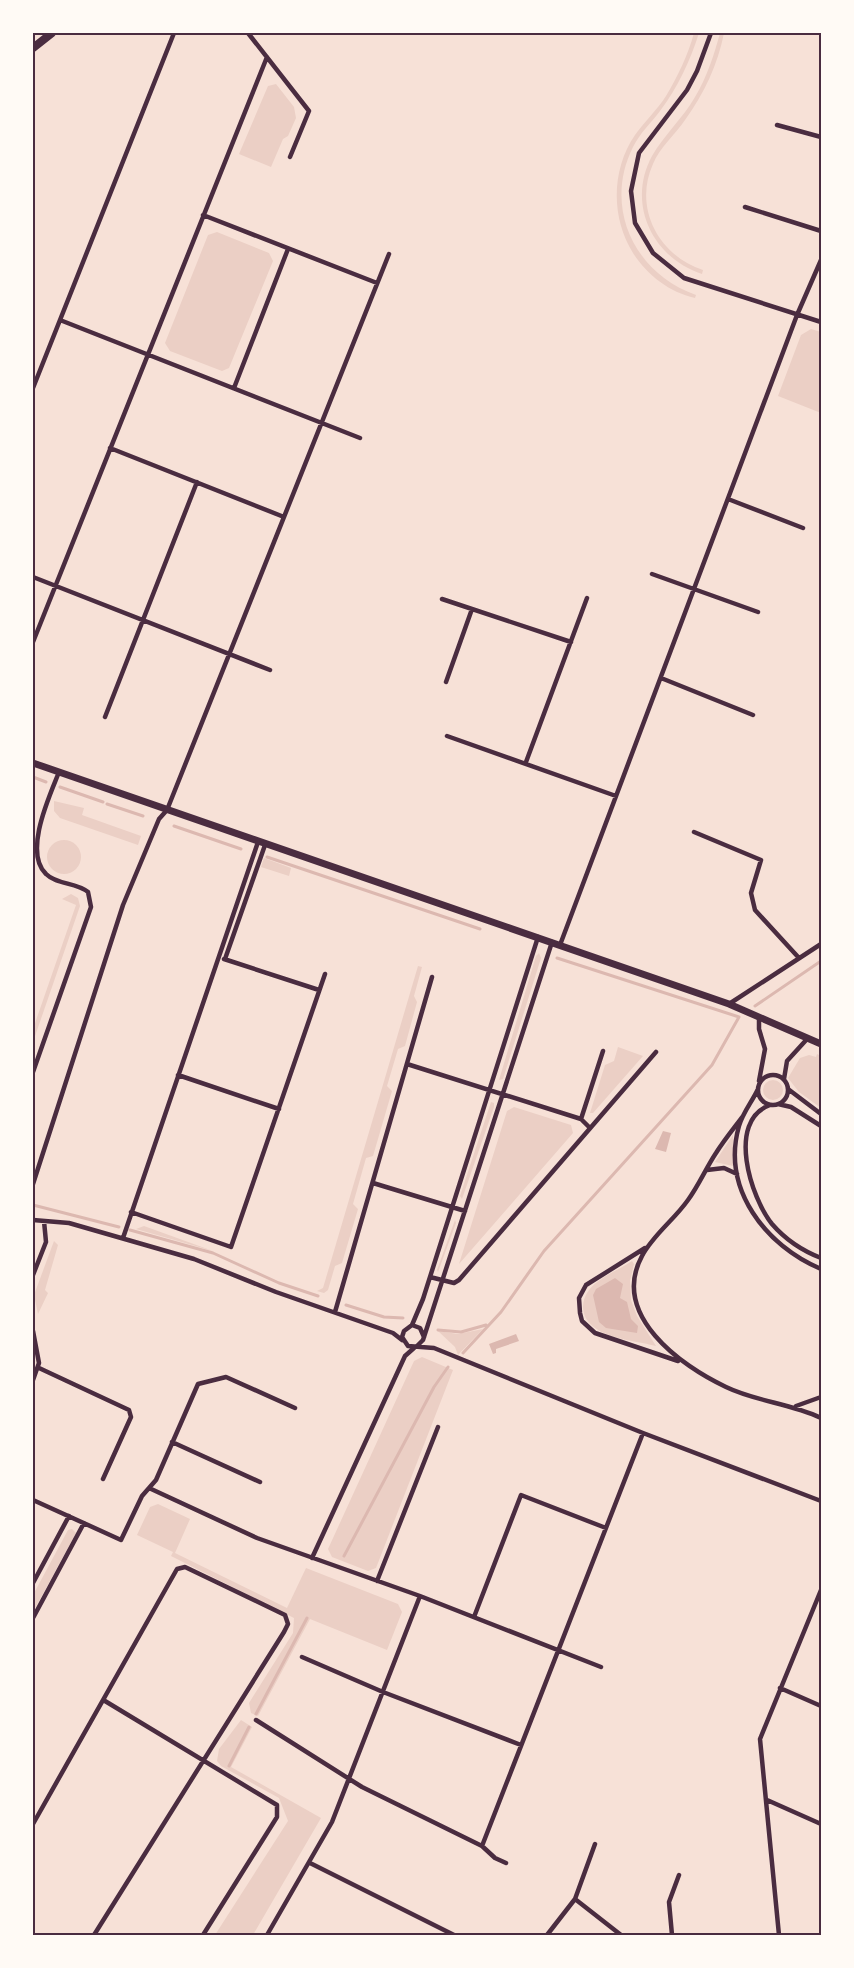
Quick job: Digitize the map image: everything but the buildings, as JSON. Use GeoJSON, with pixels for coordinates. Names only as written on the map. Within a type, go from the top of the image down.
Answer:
{"type":"FeatureCollection","features":[{"type":"Feature","properties":{"kind":"main road"},"geometry":{"type":"LineString","coordinates":[[33,48],[52,33]]}},
{"type":"Feature","properties":{"kind":"main road"},"geometry":{"type":"LineString","coordinates":[[33,763],[729,1004],[821,1044]]}},
{"type":"Feature","properties":{"kind":"street"},"geometry":{"type":"LineString","coordinates":[[33,388],[174,33]]}},
{"type":"Feature","properties":{"kind":"street"},"geometry":{"type":"LineString","coordinates":[[248,33],[309,111],[290,157]]}},
{"type":"Feature","properties":{"kind":"street"},"geometry":{"type":"LineString","coordinates":[[711,33],[697,71],[687,90],[668,118],[647,140],[635,165],[632,206],[635,223],[653,254],[684,278],[821,322]]}},
{"type":"Feature","properties":{"kind":"street"},"geometry":{"type":"LineString","coordinates":[[33,642],[267,57]]}},
{"type":"Feature","properties":{"kind":"street"},"geometry":{"type":"LineString","coordinates":[[777,126],[821,137]]}},
{"type":"Feature","properties":{"kind":"street"},"geometry":{"type":"LineString","coordinates":[[745,207],[821,231]]}},
{"type":"Feature","properties":{"kind":"street"},"geometry":{"type":"LineString","coordinates":[[203,215],[377,283]]}},
{"type":"Feature","properties":{"kind":"street"},"geometry":{"type":"LineString","coordinates":[[234,388],[288,249]]}},
{"type":"Feature","properties":{"kind":"street"},"geometry":{"type":"LineString","coordinates":[[33,1184],[123,904],[159,819],[167,810],[389,254]]}},
{"type":"Feature","properties":{"kind":"street"},"geometry":{"type":"LineString","coordinates":[[312,1558],[405,1356],[424,1337],[503,1094],[556,944],[616,796],[797,315],[821,260]]}},
{"type":"Feature","properties":{"kind":"street"},"geometry":{"type":"LineString","coordinates":[[60,320],[360,438]]}},
{"type":"Feature","properties":{"kind":"street"},"geometry":{"type":"LineString","coordinates":[[110,448],[284,517]]}},
{"type":"Feature","properties":{"kind":"street"},"geometry":{"type":"LineString","coordinates":[[105,717],[197,482]]}},
{"type":"Feature","properties":{"kind":"street"},"geometry":{"type":"LineString","coordinates":[[728,499],[803,528]]}},
{"type":"Feature","properties":{"kind":"street"},"geometry":{"type":"LineString","coordinates":[[652,574],[758,612]]}},
{"type":"Feature","properties":{"kind":"street"},"geometry":{"type":"LineString","coordinates":[[33,577],[270,670]]}},
{"type":"Feature","properties":{"kind":"street"},"geometry":{"type":"LineString","coordinates":[[526,762],[587,598]]}},
{"type":"Feature","properties":{"kind":"street"},"geometry":{"type":"LineString","coordinates":[[442,599],[571,642]]}},
{"type":"Feature","properties":{"kind":"street"},"geometry":{"type":"LineString","coordinates":[[446,682],[472,609]]}},
{"type":"Feature","properties":{"kind":"street"},"geometry":{"type":"LineString","coordinates":[[661,678],[753,715]]}},
{"type":"Feature","properties":{"kind":"street"},"geometry":{"type":"LineString","coordinates":[[447,736],[526,762],[616,796]]}},
{"type":"Feature","properties":{"kind":"street"},"geometry":{"type":"LineString","coordinates":[[33,1072],[91,907],[88,892],[49,876],[43,870],[39,859],[39,830],[59,772]]}},
{"type":"Feature","properties":{"kind":"street"},"geometry":{"type":"LineString","coordinates":[[694,832],[761,860],[752,893],[755,910],[799,958]]}},
{"type":"Feature","properties":{"kind":"street"},"geometry":{"type":"LineString","coordinates":[[123,1238],[218,957],[261,843]]}},
{"type":"Feature","properties":{"kind":"street"},"geometry":{"type":"LineString","coordinates":[[225,959],[261,843]]}},
{"type":"Feature","properties":{"kind":"street"},"geometry":{"type":"LineString","coordinates":[[393,1332],[412,1325],[430,1277],[538,937]]}},
{"type":"Feature","properties":{"kind":"street"},"geometry":{"type":"LineString","coordinates":[[729,1004],[821,944]]}},
{"type":"Feature","properties":{"kind":"street"},"geometry":{"type":"LineString","coordinates":[[218,957],[320,990]]}},
{"type":"Feature","properties":{"kind":"street"},"geometry":{"type":"LineString","coordinates":[[131,1212],[231,1247],[325,974]]}},
{"type":"Feature","properties":{"kind":"street"},"geometry":{"type":"LineString","coordinates":[[335,1312],[432,977]]}},
{"type":"Feature","properties":{"kind":"street"},"geometry":{"type":"LineString","coordinates":[[683,1363],[657,1339],[643,1318],[637,1303],[635,1278],[638,1265],[652,1243],[678,1214],[715,1153],[743,1116],[758,1087],[765,1049],[759,1017]]}},
{"type":"Feature","properties":{"kind":"street"},"geometry":{"type":"LineString","coordinates":[[808,1038],[787,1061],[784,1079],[788,1089],[821,1114]]}},
{"type":"Feature","properties":{"kind":"street"},"geometry":{"type":"LineString","coordinates":[[581,1119],[603,1051]]}},
{"type":"Feature","properties":{"kind":"street"},"geometry":{"type":"LineString","coordinates":[[430,1277],[453,1283],[459,1280],[656,1052]]}},
{"type":"Feature","properties":{"kind":"street"},"geometry":{"type":"LineString","coordinates":[[407,1064],[581,1119],[590,1128]]}},
{"type":"Feature","properties":{"kind":"street"},"geometry":{"type":"LineString","coordinates":[[178,1075],[279,1109]]}},
{"type":"Feature","properties":{"kind":"street"},"geometry":{"type":"LineString","coordinates":[[758,1087],[770,1075],[784,1079]]}},
{"type":"Feature","properties":{"kind":"street"},"geometry":{"type":"LineString","coordinates":[[758,1087],[760,1098],[770,1105]]}},
{"type":"Feature","properties":{"kind":"street"},"geometry":{"type":"LineString","coordinates":[[778,1104],[786,1098],[788,1089]]}},
{"type":"Feature","properties":{"kind":"street"},"geometry":{"type":"LineString","coordinates":[[821,1125],[791,1107],[770,1105],[758,1114],[748,1130],[746,1162],[760,1206],[774,1226],[798,1246],[821,1258]]}},
{"type":"Feature","properties":{"kind":"street"},"geometry":{"type":"LineString","coordinates":[[743,1116],[737,1136],[738,1175],[750,1209],[765,1231],[797,1258],[821,1269]]}},
{"type":"Feature","properties":{"kind":"street"},"geometry":{"type":"LineString","coordinates":[[706,1170],[724,1167],[738,1175]]}},
{"type":"Feature","properties":{"kind":"street"},"geometry":{"type":"LineString","coordinates":[[373,1183],[465,1211]]}},
{"type":"Feature","properties":{"kind":"street"},"geometry":{"type":"LineString","coordinates":[[33,1220],[69,1223],[194,1259],[276,1292],[393,1332],[404,1342],[434,1348],[643,1434],[821,1501]]}},
{"type":"Feature","properties":{"kind":"street"},"geometry":{"type":"LineString","coordinates":[[33,1275],[46,1242],[44,1221]]}},
{"type":"Feature","properties":{"kind":"street"},"geometry":{"type":"LineString","coordinates":[[652,1243],[586,1285],[579,1298],[582,1322],[595,1333],[683,1363],[743,1395],[794,1407],[821,1418]]}},
{"type":"Feature","properties":{"kind":"street"},"geometry":{"type":"LineString","coordinates":[[412,1325],[420,1328],[424,1337],[434,1348]]}},
{"type":"Feature","properties":{"kind":"street"},"geometry":{"type":"LineString","coordinates":[[405,1356],[406,1328]]}},
{"type":"Feature","properties":{"kind":"street"},"geometry":{"type":"LineString","coordinates":[[33,1331],[39,1368],[33,1380]]}},
{"type":"Feature","properties":{"kind":"street"},"geometry":{"type":"LineString","coordinates":[[39,1368],[129,1410],[131,1417],[103,1479]]}},
{"type":"Feature","properties":{"kind":"street"},"geometry":{"type":"LineString","coordinates":[[33,1500],[121,1540],[172,1442],[198,1384],[226,1377],[294,1408]]}},
{"type":"Feature","properties":{"kind":"street"},"geometry":{"type":"LineString","coordinates":[[794,1407],[821,1396]]}},
{"type":"Feature","properties":{"kind":"street"},"geometry":{"type":"LineString","coordinates":[[377,1581],[438,1426]]}},
{"type":"Feature","properties":{"kind":"street"},"geometry":{"type":"LineString","coordinates":[[482,1846],[643,1434]]}},
{"type":"Feature","properties":{"kind":"street"},"geometry":{"type":"LineString","coordinates":[[172,1442],[260,1482]]}},
{"type":"Feature","properties":{"kind":"street"},"geometry":{"type":"LineString","coordinates":[[149,1488],[257,1538],[420,1596],[601,1667]]}},
{"type":"Feature","properties":{"kind":"street"},"geometry":{"type":"LineString","coordinates":[[474,1617],[520,1495],[606,1528]]}},
{"type":"Feature","properties":{"kind":"street"},"geometry":{"type":"LineString","coordinates":[[33,1583],[69,1516]]}},
{"type":"Feature","properties":{"kind":"street"},"geometry":{"type":"LineString","coordinates":[[33,1618],[84,1523]]}},
{"type":"Feature","properties":{"kind":"street"},"geometry":{"type":"LineString","coordinates":[[33,1824],[105,1701],[179,1567],[185,1566],[281,1612],[287,1619],[284,1632],[94,1935]]}},
{"type":"Feature","properties":{"kind":"street"},"geometry":{"type":"LineString","coordinates":[[779,1935],[760,1739],[821,1590]]}},
{"type":"Feature","properties":{"kind":"street"},"geometry":{"type":"LineString","coordinates":[[270,1934],[332,1822],[420,1596]]}},
{"type":"Feature","properties":{"kind":"street"},"geometry":{"type":"LineString","coordinates":[[302,1657],[383,1692],[521,1745]]}},
{"type":"Feature","properties":{"kind":"street"},"geometry":{"type":"LineString","coordinates":[[780,1688],[821,1706]]}},
{"type":"Feature","properties":{"kind":"street"},"geometry":{"type":"LineString","coordinates":[[105,1701],[278,1805],[279,1813],[203,1935]]}},
{"type":"Feature","properties":{"kind":"street"},"geometry":{"type":"LineString","coordinates":[[256,1720],[349,1779],[482,1846],[495,1858],[506,1863]]}},
{"type":"Feature","properties":{"kind":"street"},"geometry":{"type":"LineString","coordinates":[[767,1800],[821,1824]]}},
{"type":"Feature","properties":{"kind":"street"},"geometry":{"type":"LineString","coordinates":[[547,1935],[575,1899],[595,1844]]}},
{"type":"Feature","properties":{"kind":"street"},"geometry":{"type":"LineString","coordinates":[[310,1863],[454,1935]]}},
{"type":"Feature","properties":{"kind":"street"},"geometry":{"type":"LineString","coordinates":[[672,1935],[669,1902],[679,1875]]}},
{"type":"Feature","properties":{"kind":"street"},"geometry":{"type":"LineString","coordinates":[[575,1899],[621,1935]]}},
{"type":"Feature","properties":{"kind":"shaded area"},"geometry":{"type":"Polygon","coordinates":[[[694,33],[699,33],[678,83],[633,147],[625,170],[621,192],[623,214],[630,235],[641,254],[656,271],[674,285],[696,295],[695,298],[676,292],[660,282],[633,253],[621,225],[617,194],[621,163],[627,149],[679,73],[694,33]]]}},
{"type":"Feature","properties":{"kind":"shaded area"},"geometry":{"type":"Polygon","coordinates":[[[720,33],[724,33],[709,78],[692,110],[656,158],[648,181],[646,197],[648,213],[663,242],[674,254],[703,270],[702,274],[670,256],[658,242],[643,210],[642,192],[645,174],[652,156],[690,105],[699,89],[710,66],[720,33]]]}},
{"type":"Feature","properties":{"kind":"shaded area"},"geometry":{"type":"Polygon","coordinates":[[[276,84],[294,107],[296,118],[288,136],[283,139],[271,167],[239,154],[268,86],[276,84]]]}},
{"type":"Feature","properties":{"kind":"shaded area"},"geometry":{"type":"Polygon","coordinates":[[[217,232],[269,253],[273,261],[229,368],[222,371],[170,351],[165,343],[208,235],[217,232]]]}},
{"type":"Feature","properties":{"kind":"shaded area"},"geometry":{"type":"Polygon","coordinates":[[[811,329],[821,332],[821,413],[778,396],[801,335],[811,329]]]}},
{"type":"Feature","properties":{"kind":"shaded area"},"geometry":{"type":"Polygon","coordinates":[[[54,801],[84,808],[82,815],[141,836],[138,845],[60,818],[54,811],[54,801]]]}},
{"type":"Feature","properties":{"kind":"shaded area"},"geometry":{"type":"Polygon","coordinates":[[[64,840],[76,845],[81,857],[76,869],[64,874],[52,869],[47,857],[52,845],[64,840]]]}},
{"type":"Feature","properties":{"kind":"shaded area"},"geometry":{"type":"Polygon","coordinates":[[[264,858],[291,868],[289,876],[261,867],[264,858]]]}},
{"type":"Feature","properties":{"kind":"shaded area"},"geometry":{"type":"Polygon","coordinates":[[[71,894],[78,898],[80,906],[33,1042],[33,1029],[76,905],[62,899],[71,894]]]}},
{"type":"Feature","properties":{"kind":"shaded area"},"geometry":{"type":"Polygon","coordinates":[[[539,953],[541,958],[503,1079],[499,1080],[536,956],[539,953]]]}},
{"type":"Feature","properties":{"kind":"shaded area"},"geometry":{"type":"Polygon","coordinates":[[[418,966],[422,967],[414,996],[417,1002],[405,1046],[398,1049],[387,1086],[392,1091],[373,1156],[366,1158],[353,1204],[358,1209],[342,1263],[335,1266],[328,1290],[324,1293],[317,1291],[323,1288],[418,966]]]}},
{"type":"Feature","properties":{"kind":"shaded area"},"geometry":{"type":"Polygon","coordinates":[[[618,1047],[643,1056],[593,1113],[590,1113],[605,1065],[614,1061],[618,1047]]]}},
{"type":"Feature","properties":{"kind":"shaded area"},"geometry":{"type":"Polygon","coordinates":[[[817,1054],[821,1056],[821,1108],[799,1092],[788,1078],[800,1058],[809,1055],[816,1057],[817,1054]]]}},
{"type":"Feature","properties":{"kind":"shaded area"},"geometry":{"type":"Polygon","coordinates":[[[769,1080],[777,1080],[783,1086],[783,1094],[777,1100],[769,1100],[763,1094],[763,1086],[769,1080]]]}},
{"type":"Feature","properties":{"kind":"shaded area"},"geometry":{"type":"Polygon","coordinates":[[[491,1102],[494,1103],[494,1107],[462,1199],[460,1196],[491,1102]]]}},
{"type":"Feature","properties":{"kind":"shaded area"},"geometry":{"type":"Polygon","coordinates":[[[514,1107],[571,1125],[573,1133],[459,1264],[507,1111],[514,1107]]]}},
{"type":"Feature","properties":{"kind":"shaded area"},"geometry":{"type":"Polygon","coordinates":[[[663,1131],[671,1133],[666,1152],[655,1149],[663,1131]]]}},
{"type":"Feature","properties":{"kind":"shaded area"},"geometry":{"type":"Polygon","coordinates":[[[733,1135],[733,1166],[715,1162],[733,1135]]]}},
{"type":"Feature","properties":{"kind":"shaded area"},"geometry":{"type":"Polygon","coordinates":[[[455,1220],[456,1223],[438,1272],[437,1270],[455,1220]]]}},
{"type":"Feature","properties":{"kind":"shaded area"},"geometry":{"type":"Polygon","coordinates":[[[144,1226],[213,1251],[136,1229],[144,1226]]]}},
{"type":"Feature","properties":{"kind":"shaded area"},"geometry":{"type":"Polygon","coordinates":[[[54,1241],[58,1245],[45,1290],[48,1293],[38,1314],[34,1295],[54,1241]]]}},
{"type":"Feature","properties":{"kind":"shaded area"},"geometry":{"type":"Polygon","coordinates":[[[632,1261],[634,1264],[630,1281],[631,1300],[637,1316],[656,1346],[612,1336],[601,1331],[586,1317],[583,1307],[585,1296],[593,1285],[632,1261]]]}},
{"type":"Feature","properties":{"kind":"shaded area"},"geometry":{"type":"Polygon","coordinates":[[[615,1278],[623,1284],[620,1298],[627,1302],[631,1319],[638,1326],[637,1333],[606,1328],[599,1322],[593,1295],[596,1289],[615,1278]]]}},
{"type":"Feature","properties":{"kind":"shaded area"},"geometry":{"type":"Polygon","coordinates":[[[483,1329],[458,1355],[455,1347],[438,1331],[458,1334],[483,1329]]]}},
{"type":"Feature","properties":{"kind":"shaded area"},"geometry":{"type":"Polygon","coordinates":[[[516,1334],[519,1341],[496,1349],[496,1353],[493,1354],[489,1344],[516,1334]]]}},
{"type":"Feature","properties":{"kind":"shaded area"},"geometry":{"type":"Polygon","coordinates":[[[422,1357],[453,1370],[376,1568],[368,1571],[332,1557],[328,1549],[414,1361],[422,1357]]]}},
{"type":"Feature","properties":{"kind":"shaded area"},"geometry":{"type":"Polygon","coordinates":[[[158,1504],[190,1519],[175,1553],[287,1608],[306,1568],[398,1604],[402,1612],[387,1650],[310,1619],[258,1716],[251,1713],[249,1703],[293,1633],[294,1618],[171,1556],[173,1552],[137,1535],[150,1507],[158,1504]]]}},
{"type":"Feature","properties":{"kind":"shaded area"},"geometry":{"type":"Polygon","coordinates":[[[72,1529],[76,1533],[33,1612],[33,1595],[68,1530],[72,1529]]]}},
{"type":"Feature","properties":{"kind":"shaded area"},"geometry":{"type":"Polygon","coordinates":[[[241,1720],[252,1727],[231,1767],[321,1818],[253,1935],[215,1935],[288,1821],[279,1798],[221,1766],[217,1761],[219,1749],[241,1720]]]}},
{"type":"Feature","properties":{"kind":"waterway"},"geometry":{"type":"LineString","coordinates":[[33,777],[46,782]]}},
{"type":"Feature","properties":{"kind":"waterway"},"geometry":{"type":"LineString","coordinates":[[60,787],[103,802]]}},
{"type":"Feature","properties":{"kind":"waterway"},"geometry":{"type":"LineString","coordinates":[[107,804],[143,816]]}},
{"type":"Feature","properties":{"kind":"waterway"},"geometry":{"type":"LineString","coordinates":[[174,826],[241,849]]}},
{"type":"Feature","properties":{"kind":"waterway"},"geometry":{"type":"LineString","coordinates":[[267,857],[480,929]]}},
{"type":"Feature","properties":{"kind":"waterway"},"geometry":{"type":"LineString","coordinates":[[463,1353],[501,1312],[544,1251],[712,1065],[739,1017],[557,958]]}},
{"type":"Feature","properties":{"kind":"waterway"},"geometry":{"type":"LineString","coordinates":[[755,1006],[821,961]]}},
{"type":"Feature","properties":{"kind":"waterway"},"geometry":{"type":"LineString","coordinates":[[33,1205],[119,1227]]}},
{"type":"Feature","properties":{"kind":"waterway"},"geometry":{"type":"LineString","coordinates":[[130,1230],[213,1253],[279,1283],[318,1296]]}},
{"type":"Feature","properties":{"kind":"waterway"},"geometry":{"type":"LineString","coordinates":[[346,1305],[384,1317],[403,1318]]}},
{"type":"Feature","properties":{"kind":"waterway"},"geometry":{"type":"LineString","coordinates":[[438,1330],[461,1332],[486,1325]]}},
{"type":"Feature","properties":{"kind":"waterway"},"geometry":{"type":"LineString","coordinates":[[344,1556],[434,1387],[448,1367]]}},
{"type":"Feature","properties":{"kind":"waterway"},"geometry":{"type":"LineString","coordinates":[[256,1714],[307,1618]]}},
{"type":"Feature","properties":{"kind":"waterway"},"geometry":{"type":"LineString","coordinates":[[229,1766],[249,1727]]}}]}
